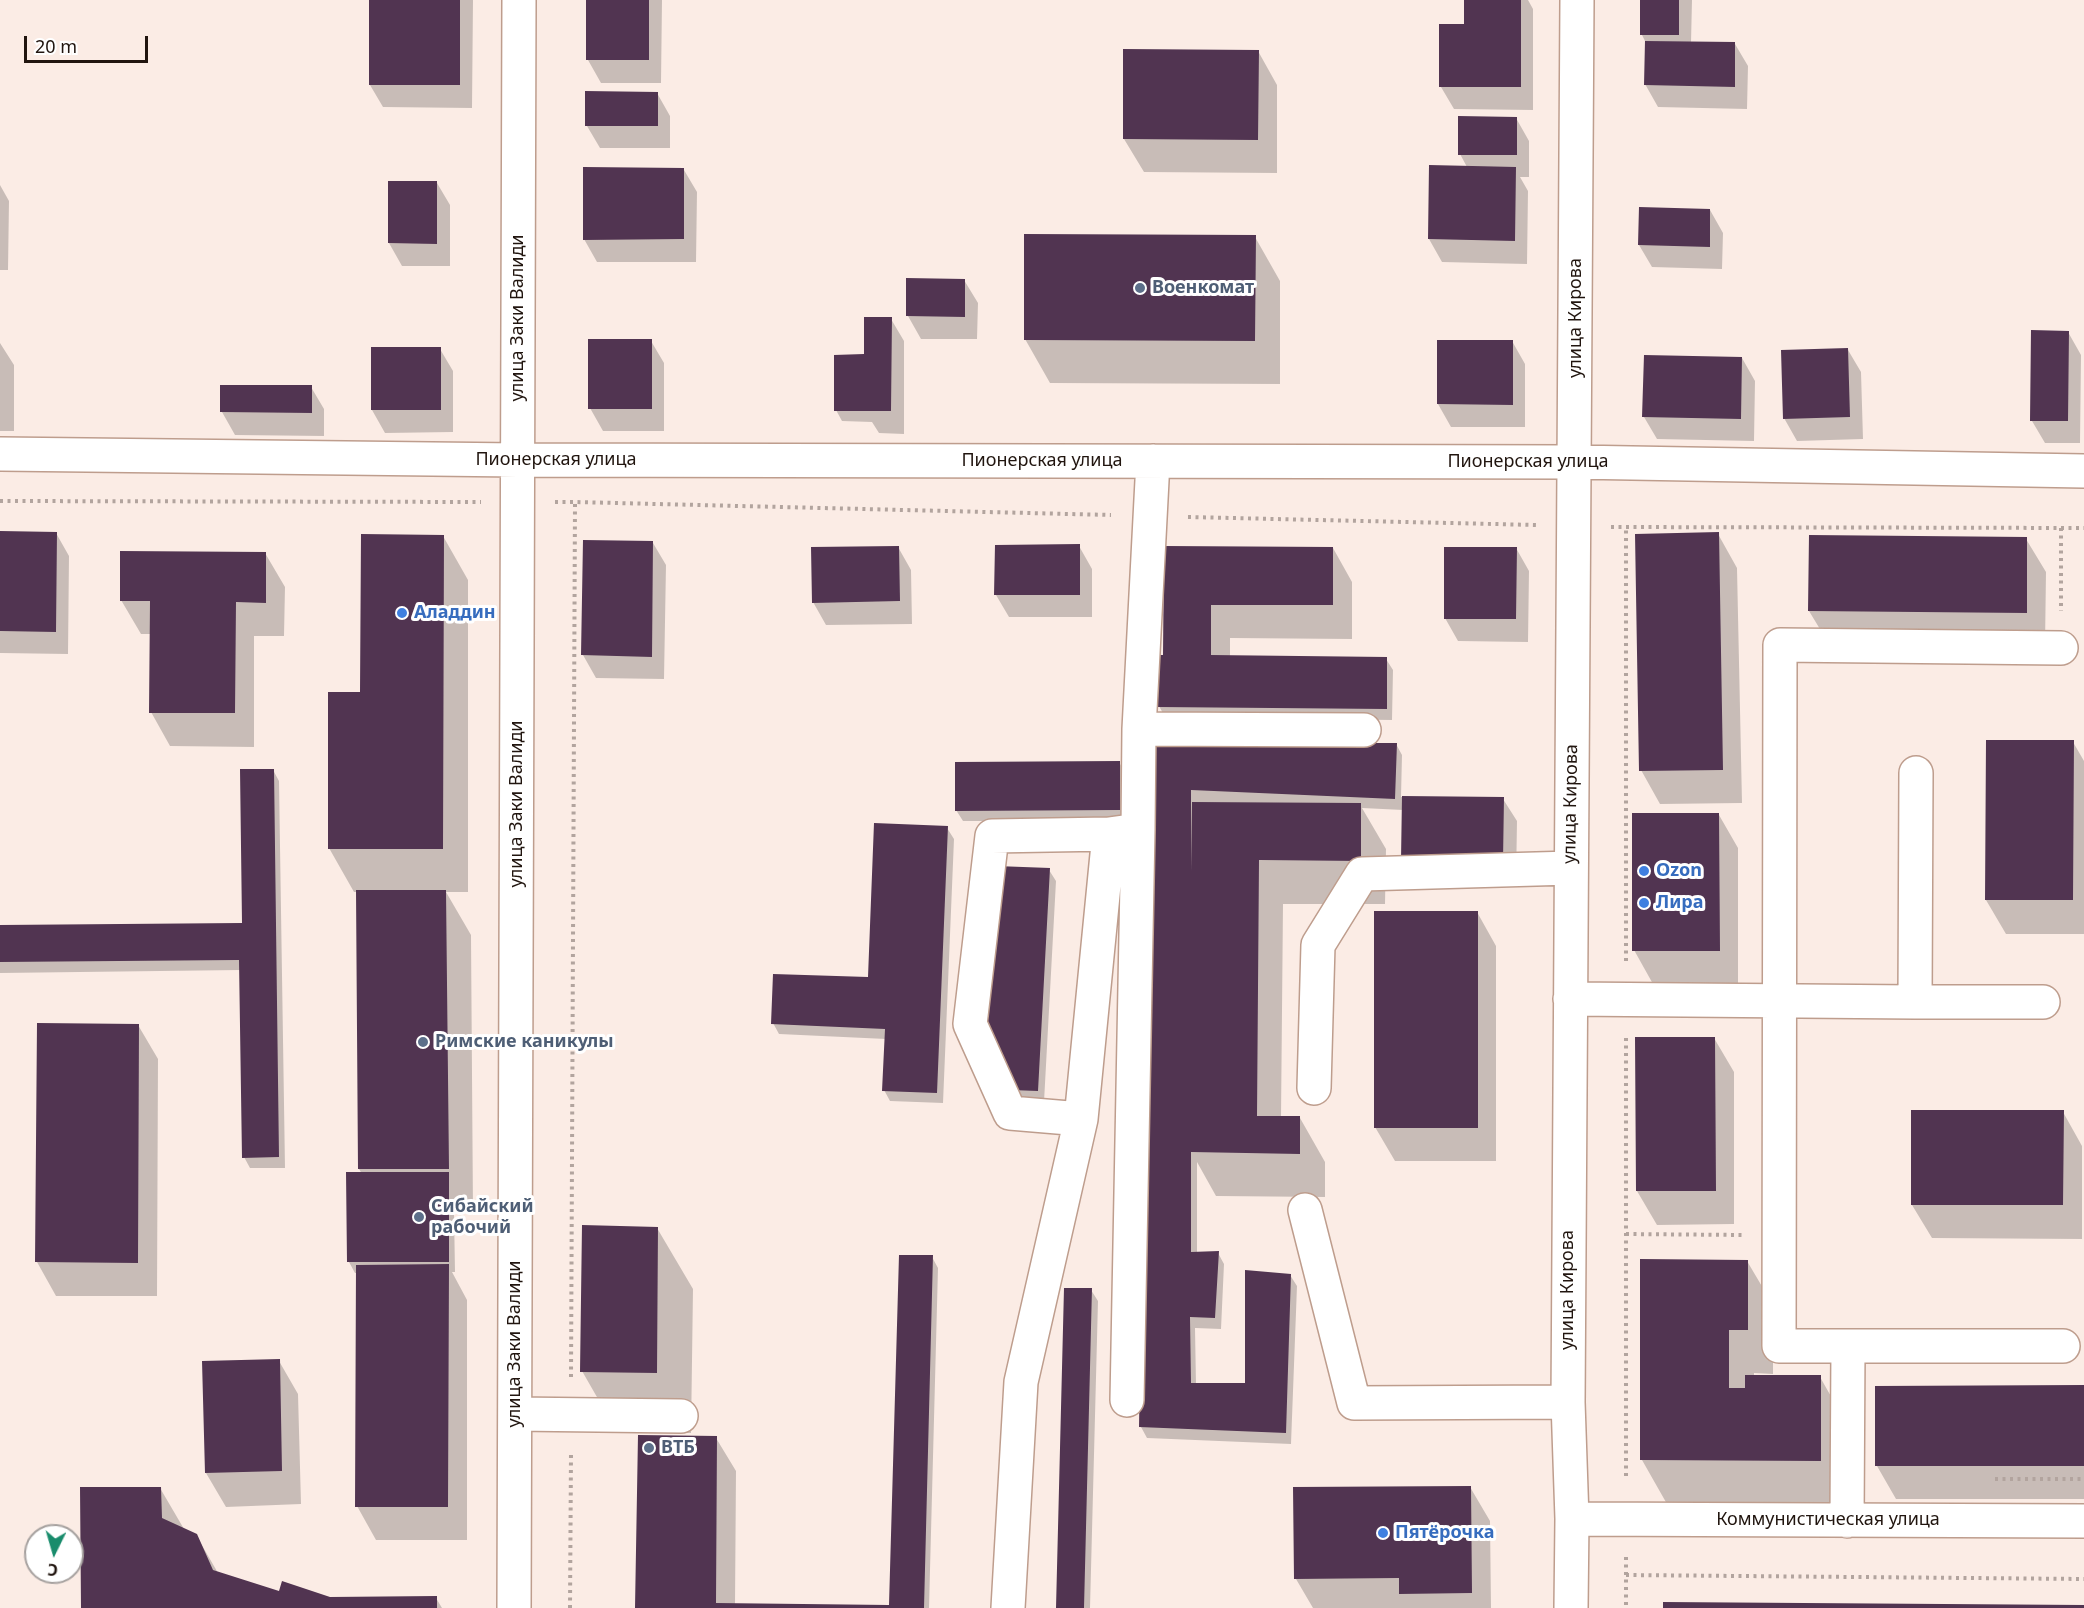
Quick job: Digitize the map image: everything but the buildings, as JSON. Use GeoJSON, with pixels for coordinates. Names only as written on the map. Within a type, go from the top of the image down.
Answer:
{"type":"FeatureCollection","features":[{"type":"Feature","properties":{"kind":"street","name":"улица Заки Валиди"},"geometry":{"type":"LineString","coordinates":[[514,1608],[519,0]]}},
{"type":"Feature","properties":{"kind":"street","name":"улица Кирова"},"geometry":{"type":"LineString","coordinates":[[1571,1608],[1572,1519],[1568,1402],[1577,0]]}},
{"type":"Feature","properties":{"kind":"street","name":"Пионерская улица"},"geometry":{"type":"LineString","coordinates":[[0,454],[518,460],[1575,462],[2084,471]]}},
{"type":"Feature","properties":{"kind":"street"},"geometry":{"type":"LineString","coordinates":[[1008,1608],[1021,1382],[1081,1119],[1139,729],[1153,461]]}},
{"type":"Feature","properties":{"kind":"street"},"geometry":{"type":"LineString","coordinates":[[2061,648],[1780,645],[1779,1346],[2063,1346]]}},
{"type":"Feature","properties":{"kind":"street"},"geometry":{"type":"LineString","coordinates":[[1139,729],[1364,730]]}},
{"type":"Feature","properties":{"kind":"street"},"geometry":{"type":"LineString","coordinates":[[1916,773],[1916,1002]]}},
{"type":"Feature","properties":{"kind":"street"},"geometry":{"type":"LineString","coordinates":[[1081,1119],[1010,1113],[970,1024],[992,836],[1123,832]]}},
{"type":"Feature","properties":{"kind":"street"},"geometry":{"type":"LineString","coordinates":[[1123,832],[1127,1400]]}},
{"type":"Feature","properties":{"kind":"street"},"geometry":{"type":"LineString","coordinates":[[1314,1088],[1317,945],[1362,873],[1571,867]]}},
{"type":"Feature","properties":{"kind":"street"},"geometry":{"type":"LineString","coordinates":[[1570,999],[2043,1002]]}},
{"type":"Feature","properties":{"kind":"street"},"geometry":{"type":"LineString","coordinates":[[1305,1210],[1354,1403],[1568,1402]]}},
{"type":"Feature","properties":{"kind":"street"},"geometry":{"type":"LineString","coordinates":[[1847,1521],[1848,1347]]}},
{"type":"Feature","properties":{"kind":"street"},"geometry":{"type":"LineString","coordinates":[[515,1414],[681,1416]]}},
{"type":"Feature","properties":{"kind":"street","name":"Коммунистическая улица"},"geometry":{"type":"LineString","coordinates":[[1572,1519],[2084,1521]]}},
{"type":"Feature","properties":{"kind":"path"},"geometry":{"type":"LineString","coordinates":[[0,501],[575,502],[1626,527],[2084,528]]}},
{"type":"Feature","properties":{"kind":"path"},"geometry":{"type":"LineString","coordinates":[[570,1608],[575,502]]}},
{"type":"Feature","properties":{"kind":"path"},"geometry":{"type":"LineString","coordinates":[[1626,527],[1624,1520],[1626,1608]]}},
{"type":"Feature","properties":{"kind":"path"},"geometry":{"type":"LineString","coordinates":[[2061,528],[2061,648]]}},
{"type":"Feature","properties":{"kind":"path"},"geometry":{"type":"LineString","coordinates":[[1626,1234],[1779,1235]]}},
{"type":"Feature","properties":{"kind":"path"},"geometry":{"type":"LineString","coordinates":[[1626,1575],[2084,1579]]}},
{"type":"Feature","properties":{"kind":"place","name":"Военкомат"},"geometry":{"type":"Point","coordinates":[1140,288]}},
{"type":"Feature","properties":{"kind":"place","name":"Аладдин"},"geometry":{"type":"Point","coordinates":[402,613]}},
{"type":"Feature","properties":{"kind":"place","name":"Ozon"},"geometry":{"type":"Point","coordinates":[1644,871]}},
{"type":"Feature","properties":{"kind":"place","name":"Лира"},"geometry":{"type":"Point","coordinates":[1644,903]}},
{"type":"Feature","properties":{"kind":"place","name":"Римские каникулы"},"geometry":{"type":"Point","coordinates":[423,1042]}},
{"type":"Feature","properties":{"kind":"place","name":"Сибайский рабочий"},"geometry":{"type":"Point","coordinates":[419,1217]}},
{"type":"Feature","properties":{"kind":"place","name":"ВТБ"},"geometry":{"type":"Point","coordinates":[649,1448]}},
{"type":"Feature","properties":{"kind":"place","name":"Пятёрочка"},"geometry":{"type":"Point","coordinates":[1383,1533]}}]}
